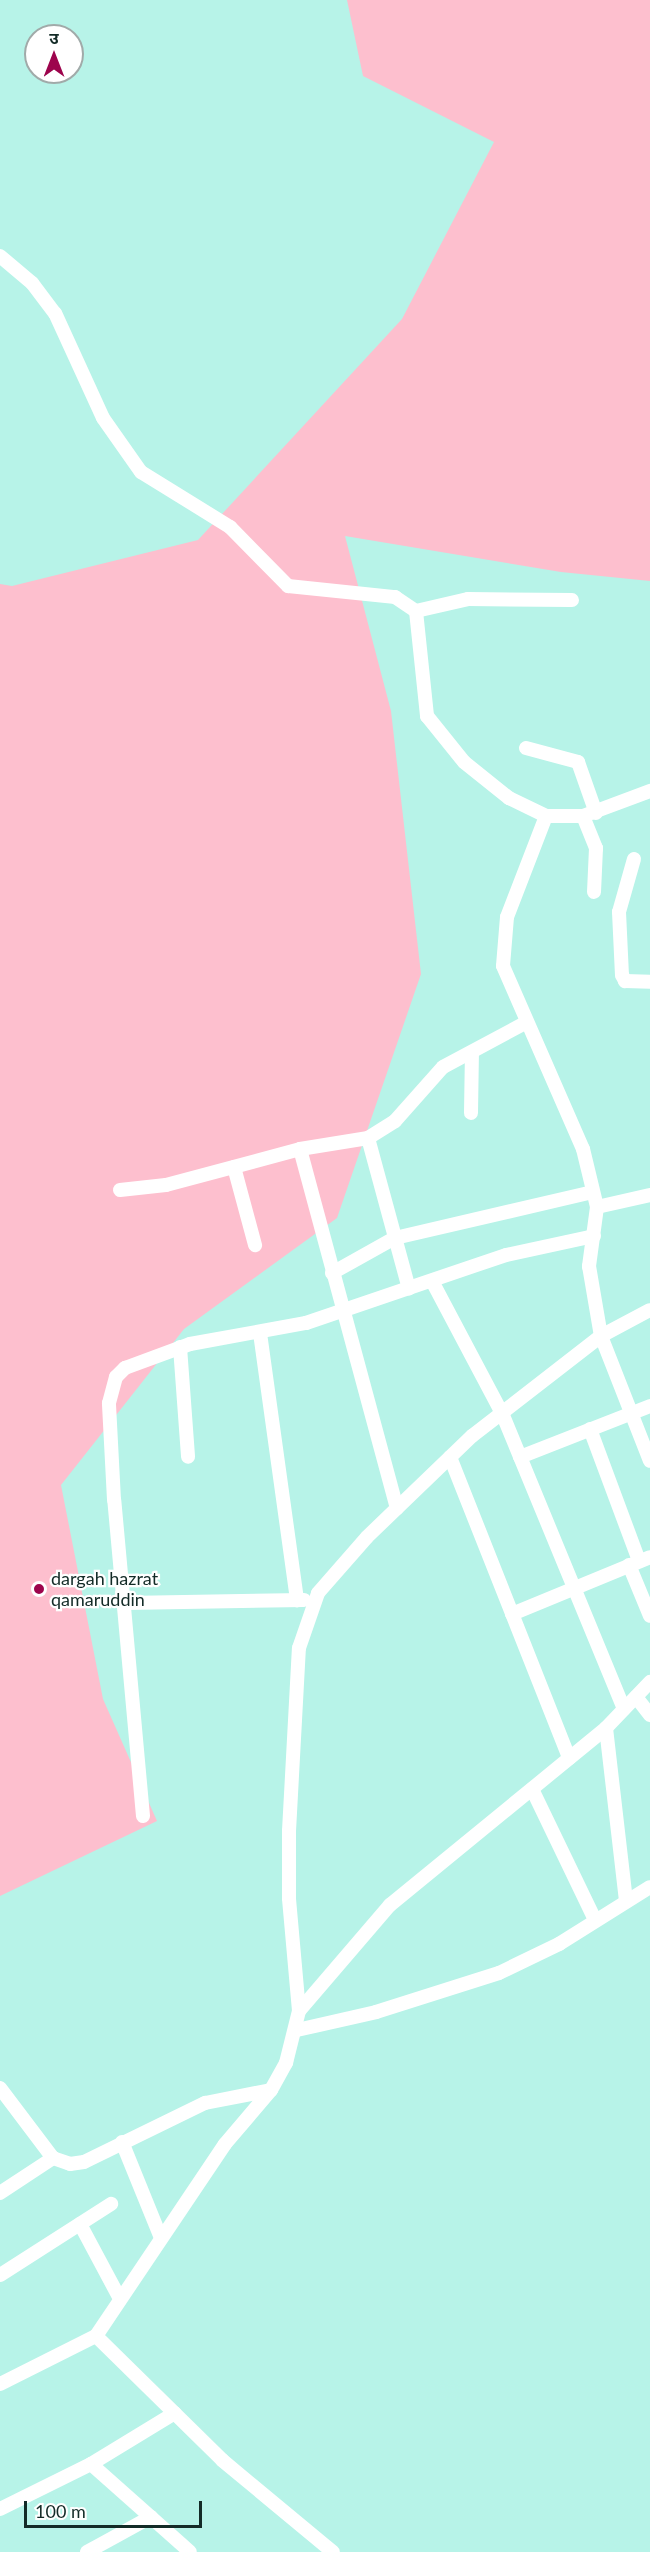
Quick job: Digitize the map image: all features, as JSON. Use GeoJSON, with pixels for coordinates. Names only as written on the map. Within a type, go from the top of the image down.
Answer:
{"type":"FeatureCollection","features":[{"type":"Feature","properties":{"kind":"street"},"geometry":{"type":"LineString","coordinates":[[0,256],[32,284],[55,313],[104,418],[141,472],[230,527],[288,586],[395,597],[416,611],[468,599],[572,600]]}},
{"type":"Feature","properties":{"kind":"street"},"geometry":{"type":"LineString","coordinates":[[416,611],[424,704],[431,726],[464,762],[509,798],[546,816],[590,814],[650,791]]}},
{"type":"Feature","properties":{"kind":"street"},"geometry":{"type":"LineString","coordinates":[[526,748],[578,762],[596,848],[594,892]]}},
{"type":"Feature","properties":{"kind":"street"},"geometry":{"type":"LineString","coordinates":[[546,816],[501,942],[508,985],[527,1022],[583,1149],[597,1207],[589,1266],[600,1336],[650,1461]]}},
{"type":"Feature","properties":{"kind":"street"},"geometry":{"type":"LineString","coordinates":[[634,859],[619,912],[622,975],[625,981],[650,982]]}},
{"type":"Feature","properties":{"kind":"street"},"geometry":{"type":"LineString","coordinates":[[120,1190],[166,1185],[300,1149],[368,1138],[394,1121],[431,1076],[527,1022]]}},
{"type":"Feature","properties":{"kind":"street"},"geometry":{"type":"LineString","coordinates":[[471,1113],[472,1052]]}},
{"type":"Feature","properties":{"kind":"street"},"geometry":{"type":"LineString","coordinates":[[368,1138],[409,1289]]}},
{"type":"Feature","properties":{"kind":"street"},"geometry":{"type":"LineString","coordinates":[[300,1149],[342,1312],[397,1508]]}},
{"type":"Feature","properties":{"kind":"street"},"geometry":{"type":"LineString","coordinates":[[234,1167],[255,1245]]}},
{"type":"Feature","properties":{"kind":"street"},"geometry":{"type":"LineString","coordinates":[[332,1273],[395,1238],[593,1192]]}},
{"type":"Feature","properties":{"kind":"street"},"geometry":{"type":"LineString","coordinates":[[597,1207],[650,1195]]}},
{"type":"Feature","properties":{"kind":"street"},"geometry":{"type":"LineString","coordinates":[[143,1816],[126,1603],[114,1500],[110,1388],[125,1368],[180,1347],[260,1333],[342,1312],[506,1255],[594,1236]]}},
{"type":"Feature","properties":{"kind":"street"},"geometry":{"type":"LineString","coordinates":[[432,1281],[502,1413],[624,1709]]}},
{"type":"Feature","properties":{"kind":"street"},"geometry":{"type":"LineString","coordinates":[[0,2384],[96,2336],[225,2144],[271,2090],[297,2030],[299,2012],[289,1898],[289,1831],[299,1648],[315,1600],[335,1569],[450,1457],[600,1336],[650,1310]]}},
{"type":"Feature","properties":{"kind":"street"},"geometry":{"type":"LineString","coordinates":[[260,1333],[297,1600]]}},
{"type":"Feature","properties":{"kind":"street"},"geometry":{"type":"LineString","coordinates":[[180,1347],[188,1457]]}},
{"type":"Feature","properties":{"kind":"street"},"geometry":{"type":"LineString","coordinates":[[520,1457],[650,1406]]}},
{"type":"Feature","properties":{"kind":"street"},"geometry":{"type":"LineString","coordinates":[[590,1429],[639,1561],[650,1616]]}},
{"type":"Feature","properties":{"kind":"street"},"geometry":{"type":"LineString","coordinates":[[450,1457],[569,1758]]}},
{"type":"Feature","properties":{"kind":"street"},"geometry":{"type":"LineString","coordinates":[[512,1614],[639,1561]]}},
{"type":"Feature","properties":{"kind":"street"},"geometry":{"type":"LineString","coordinates":[[126,1603],[315,1600]]}},
{"type":"Feature","properties":{"kind":"street"},"geometry":{"type":"LineString","coordinates":[[299,2012],[390,1905],[606,1728],[650,1682]]}},
{"type":"Feature","properties":{"kind":"street"},"geometry":{"type":"LineString","coordinates":[[636,1696],[650,1715]]}},
{"type":"Feature","properties":{"kind":"street"},"geometry":{"type":"LineString","coordinates":[[606,1728],[626,1900]]}},
{"type":"Feature","properties":{"kind":"street"},"geometry":{"type":"LineString","coordinates":[[532,1789],[595,1920]]}},
{"type":"Feature","properties":{"kind":"street"},"geometry":{"type":"LineString","coordinates":[[297,2030],[463,1987],[559,1944],[650,1887]]}},
{"type":"Feature","properties":{"kind":"street"},"geometry":{"type":"LineString","coordinates":[[0,2088],[53,2158],[60,2163],[84,2162],[204,2103],[271,2090]]}},
{"type":"Feature","properties":{"kind":"street"},"geometry":{"type":"LineString","coordinates":[[122,2142],[161,2238]]}},
{"type":"Feature","properties":{"kind":"street"},"geometry":{"type":"LineString","coordinates":[[0,2193],[53,2158]]}},
{"type":"Feature","properties":{"kind":"street"},"geometry":{"type":"LineString","coordinates":[[0,2275],[111,2204]]}},
{"type":"Feature","properties":{"kind":"street"},"geometry":{"type":"LineString","coordinates":[[80,2224],[120,2299]]}},
{"type":"Feature","properties":{"kind":"street"},"geometry":{"type":"LineString","coordinates":[[96,2336],[222,2460],[333,2552]]}},
{"type":"Feature","properties":{"kind":"street"},"geometry":{"type":"LineString","coordinates":[[0,2509],[91,2464],[174,2413]]}},
{"type":"Feature","properties":{"kind":"street"},"geometry":{"type":"LineString","coordinates":[[91,2464],[190,2552]]}},
{"type":"Feature","properties":{"kind":"street"},"geometry":{"type":"LineString","coordinates":[[87,2552],[151,2517]]}},
{"type":"Feature","properties":{"kind":"shaded area"},"geometry":{"type":"Polygon","coordinates":[[[347,0],[650,0],[650,581],[561,572],[345,536],[391,711],[421,974],[337,1218],[184,1329],[61,1485],[103,1699],[157,1821],[0,1896],[0,584],[12,586],[198,540],[402,319],[494,142],[363,76],[347,0]]]}},
{"type":"Feature","properties":{"kind":"place","name":"dargah hazrat qamaruddin"},"geometry":{"type":"Point","coordinates":[39,1589]}}]}
